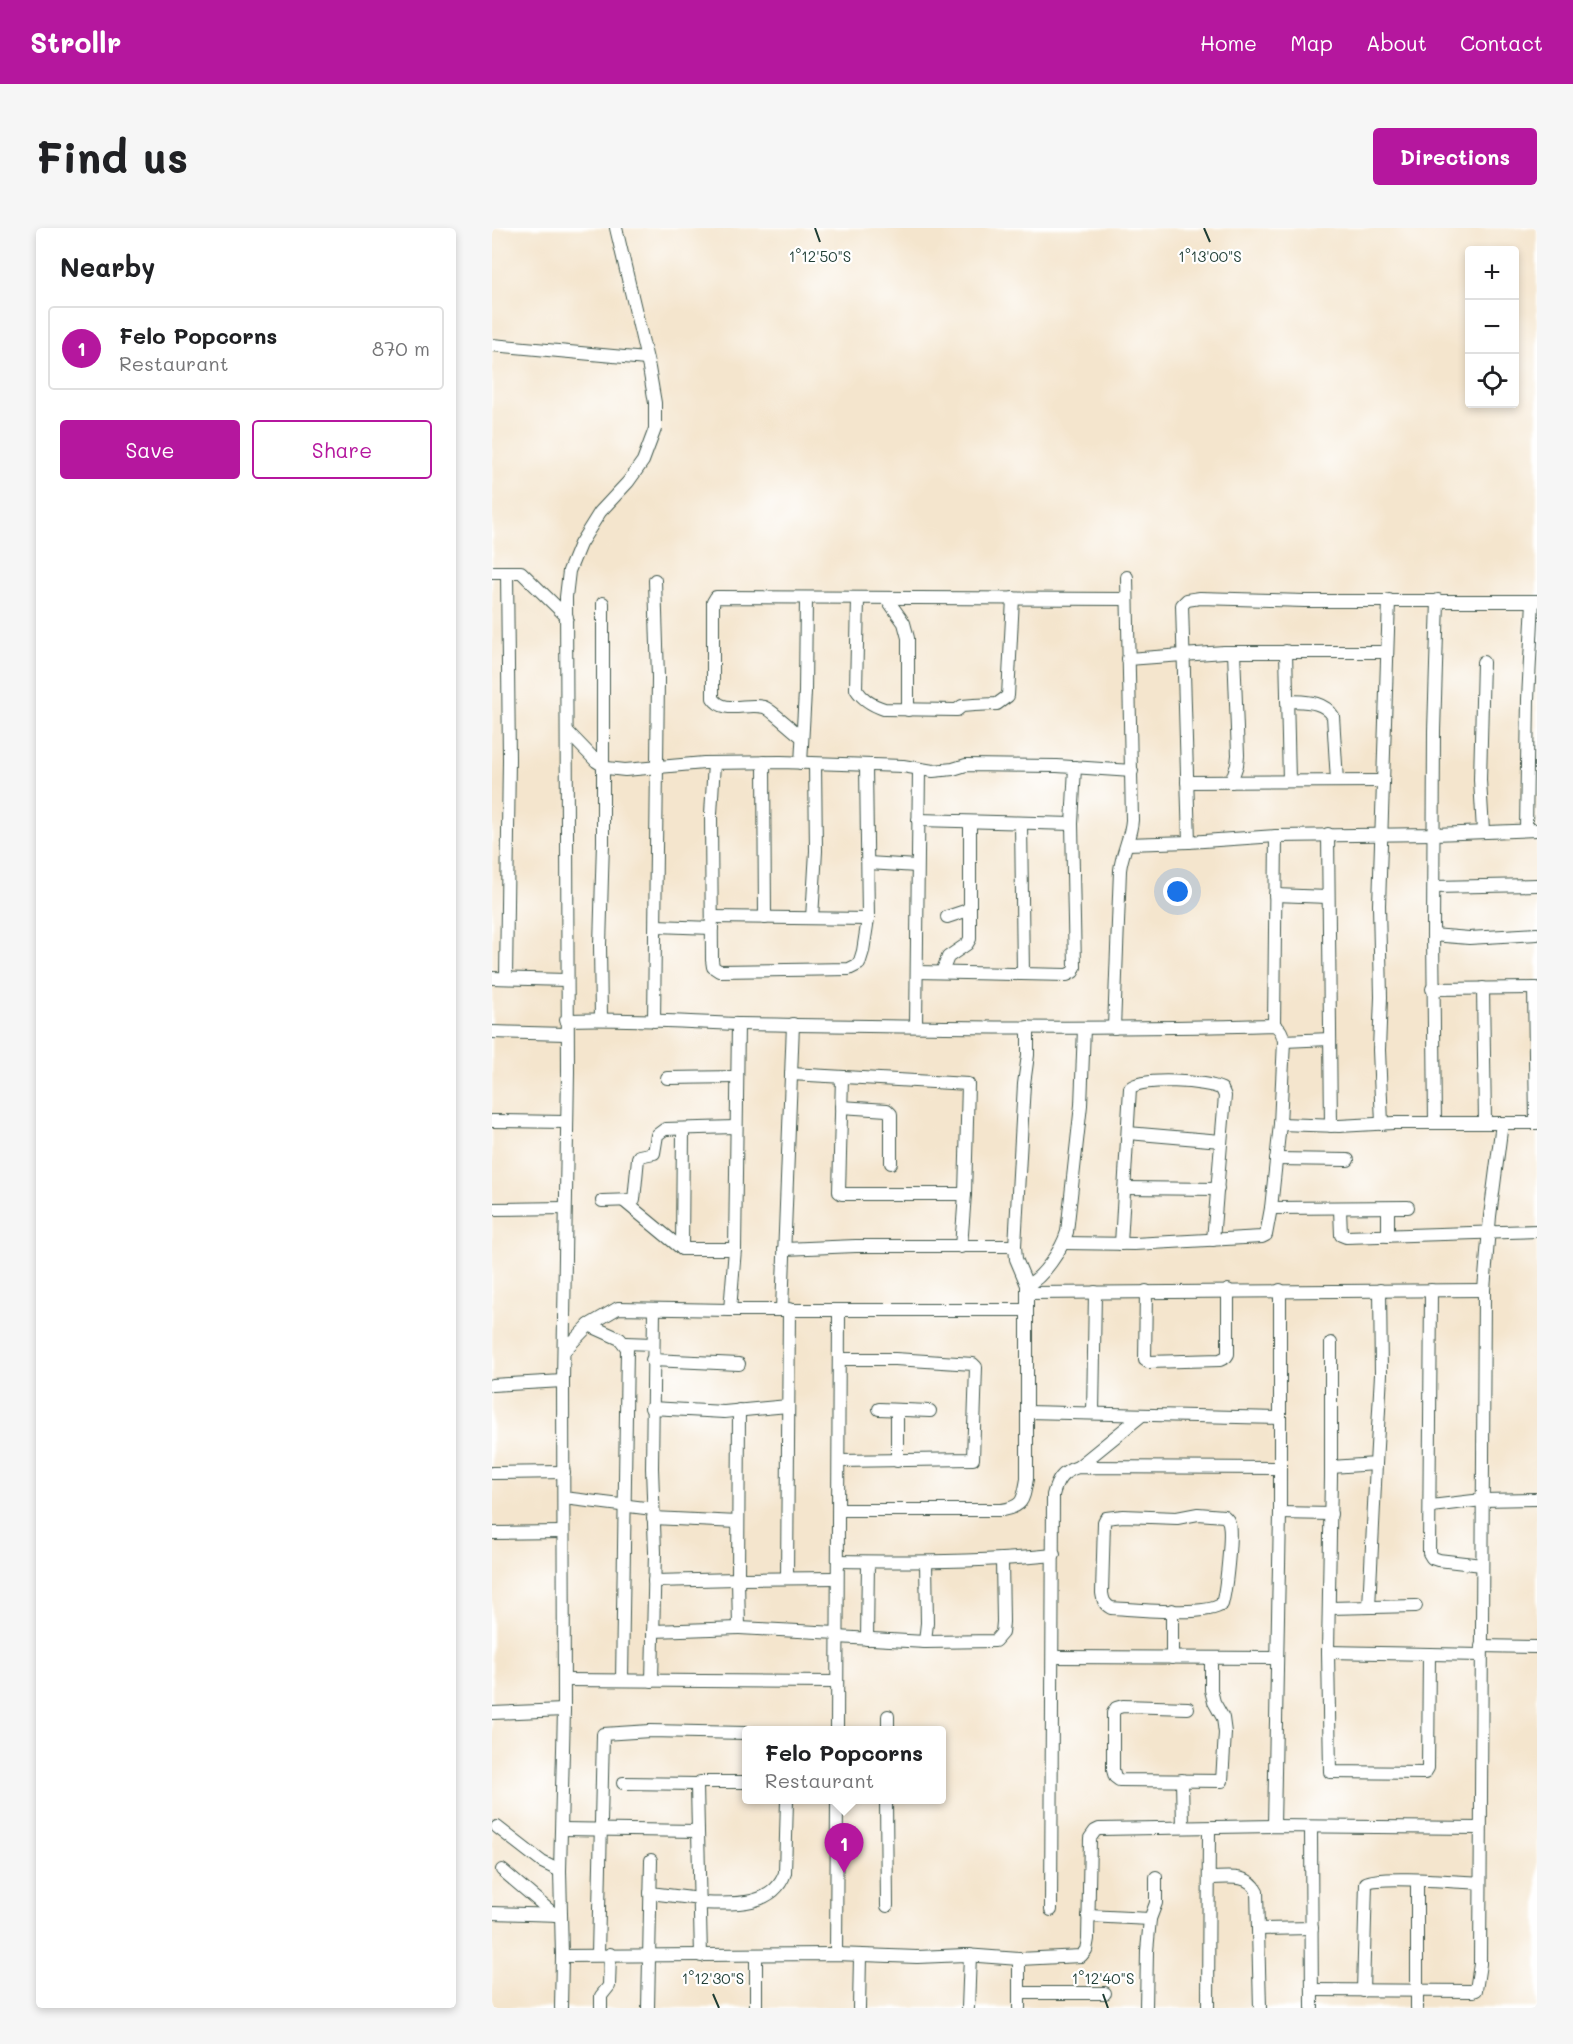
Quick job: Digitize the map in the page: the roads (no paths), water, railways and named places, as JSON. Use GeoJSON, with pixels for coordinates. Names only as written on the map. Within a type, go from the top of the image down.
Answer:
{"type":"FeatureCollection","features":[{"type":"Feature","properties":{"kind":"street"},"geometry":{"type":"LineString","coordinates":[[561,2008],[562,1956],[558,1915],[564,1710],[566,597],[570,571],[580,544],[600,512],[643,461],[655,429],[655,403],[616,228]]}},
{"type":"Feature","properties":{"kind":"street"},"geometry":{"type":"LineString","coordinates":[[492,345],[646,359]]}},
{"type":"Feature","properties":{"kind":"street"},"geometry":{"type":"LineString","coordinates":[[492,572],[521,572],[567,617]]}},
{"type":"Feature","properties":{"kind":"street"},"geometry":{"type":"LineString","coordinates":[[506,978],[509,770],[507,572]]}},
{"type":"Feature","properties":{"kind":"street"},"geometry":{"type":"LineString","coordinates":[[1114,1028],[1120,870],[1132,820],[1127,577]]}},
{"type":"Feature","properties":{"kind":"street"},"geometry":{"type":"LineString","coordinates":[[654,1021],[658,678],[655,580]]}},
{"type":"Feature","properties":{"kind":"street"},"geometry":{"type":"LineString","coordinates":[[802,737],[770,710],[763,707],[725,706],[717,704],[713,698],[713,602],[716,597],[1127,599]]}},
{"type":"Feature","properties":{"kind":"street"},"geometry":{"type":"LineString","coordinates":[[801,763],[805,692],[806,598]]}},
{"type":"Feature","properties":{"kind":"street"},"geometry":{"type":"LineString","coordinates":[[858,599],[856,689],[861,696],[875,706],[884,709],[948,711],[974,705],[997,704],[1008,696],[1013,598]]}},
{"type":"Feature","properties":{"kind":"street"},"geometry":{"type":"LineString","coordinates":[[1127,844],[1189,842],[1328,834],[1434,834],[1532,830],[1535,601],[1305,601],[1200,598],[1187,600],[1182,605],[1189,842]]}},
{"type":"Feature","properties":{"kind":"street"},"geometry":{"type":"LineString","coordinates":[[887,599],[904,623],[908,638],[908,710]]}},
{"type":"Feature","properties":{"kind":"street"},"geometry":{"type":"LineString","coordinates":[[1382,1124],[1379,1050],[1381,834],[1389,600]]}},
{"type":"Feature","properties":{"kind":"street"},"geometry":{"type":"LineString","coordinates":[[1436,1123],[1432,989],[1438,600]]}},
{"type":"Feature","properties":{"kind":"street"},"geometry":{"type":"LineString","coordinates":[[602,1019],[600,945],[603,603]]}},
{"type":"Feature","properties":{"kind":"street"},"geometry":{"type":"LineString","coordinates":[[1286,651],[1289,781]]}},
{"type":"Feature","properties":{"kind":"street"},"geometry":{"type":"LineString","coordinates":[[1128,659],[1234,652],[1386,652]]}},
{"type":"Feature","properties":{"kind":"street"},"geometry":{"type":"LineString","coordinates":[[1231,782],[1238,755],[1234,652]]}},
{"type":"Feature","properties":{"kind":"street"},"geometry":{"type":"LineString","coordinates":[[1483,662],[1480,780],[1483,831]]}},
{"type":"Feature","properties":{"kind":"street"},"geometry":{"type":"LineString","coordinates":[[1287,701],[1311,702],[1328,708],[1333,716],[1337,781]]}},
{"type":"Feature","properties":{"kind":"street"},"geometry":{"type":"LineString","coordinates":[[567,731],[587,753],[602,765],[607,768],[625,770],[714,763],[764,762],[903,766],[939,771],[966,765],[1075,767],[1132,771]]}},
{"type":"Feature","properties":{"kind":"street"},"geometry":{"type":"LineString","coordinates":[[764,762],[765,918]]}},
{"type":"Feature","properties":{"kind":"street"},"geometry":{"type":"LineString","coordinates":[[714,763],[711,814],[712,960],[713,967],[719,971],[849,969],[859,964],[868,919],[866,765]]}},
{"type":"Feature","properties":{"kind":"street"},"geometry":{"type":"LineString","coordinates":[[812,918],[816,851],[815,764]]}},
{"type":"Feature","properties":{"kind":"street"},"geometry":{"type":"LineString","coordinates":[[917,972],[1067,975],[1072,972],[1075,967],[1072,824],[1075,767]]}},
{"type":"Feature","properties":{"kind":"street"},"geometry":{"type":"LineString","coordinates":[[916,1025],[919,769]]}},
{"type":"Feature","properties":{"kind":"street"},"geometry":{"type":"LineString","coordinates":[[1187,782],[1383,781]]}},
{"type":"Feature","properties":{"kind":"street"},"geometry":{"type":"LineString","coordinates":[[918,820],[1072,824]]}},
{"type":"Feature","properties":{"kind":"street"},"geometry":{"type":"LineString","coordinates":[[942,972],[948,957],[968,944],[970,939],[970,822]]}},
{"type":"Feature","properties":{"kind":"street"},"geometry":{"type":"LineString","coordinates":[[1021,823],[1023,973]]}},
{"type":"Feature","properties":{"kind":"street"},"geometry":{"type":"LineString","coordinates":[[1328,834],[1332,1126]]}},
{"type":"Feature","properties":{"kind":"street"},"geometry":{"type":"LineString","coordinates":[[1274,1025],[1276,836]]}},
{"type":"Feature","properties":{"kind":"street"},"geometry":{"type":"LineString","coordinates":[[868,863],[917,866]]}},
{"type":"Feature","properties":{"kind":"street"},"geometry":{"type":"LineString","coordinates":[[1434,887],[1537,885]]}},
{"type":"Feature","properties":{"kind":"street"},"geometry":{"type":"LineString","coordinates":[[1275,895],[1328,897]]}},
{"type":"Feature","properties":{"kind":"street"},"geometry":{"type":"LineString","coordinates":[[946,917],[970,907]]}},
{"type":"Feature","properties":{"kind":"street"},"geometry":{"type":"LineString","coordinates":[[656,926],[765,918],[868,919]]}},
{"type":"Feature","properties":{"kind":"street"},"geometry":{"type":"LineString","coordinates":[[1433,935],[1469,938],[1537,934]]}},
{"type":"Feature","properties":{"kind":"street"},"geometry":{"type":"LineString","coordinates":[[492,978],[566,980]]}},
{"type":"Feature","properties":{"kind":"street"},"geometry":{"type":"LineString","coordinates":[[1483,988],[1485,1123]]}},
{"type":"Feature","properties":{"kind":"street"},"geometry":{"type":"LineString","coordinates":[[1280,1124],[1332,1126],[1537,1123],[1535,988],[1432,989]]}},
{"type":"Feature","properties":{"kind":"street"},"geometry":{"type":"LineString","coordinates":[[566,1020],[1084,1028],[1274,1025],[1282,1032],[1284,1041],[1280,1124],[1266,1235],[1121,1244],[1064,1243]]}},
{"type":"Feature","properties":{"kind":"street"},"geometry":{"type":"LineString","coordinates":[[730,1310],[735,1249],[738,1024]]}},
{"type":"Feature","properties":{"kind":"street"},"geometry":{"type":"LineString","coordinates":[[787,1578],[788,1406],[784,1250],[793,1024]]}},
{"type":"Feature","properties":{"kind":"street"},"geometry":{"type":"LineString","coordinates":[[839,1510],[1002,1510],[1015,1508],[1022,1503],[1027,1479],[1027,1289],[1016,1259],[1015,1246],[1028,1027]]}},
{"type":"Feature","properties":{"kind":"street"},"geometry":{"type":"LineString","coordinates":[[1027,1289],[1064,1243],[1069,1220],[1081,1104],[1084,1028]]}},
{"type":"Feature","properties":{"kind":"street"},"geometry":{"type":"LineString","coordinates":[[492,1032],[566,1035]]}},
{"type":"Feature","properties":{"kind":"street"},"geometry":{"type":"LineString","coordinates":[[1284,1041],[1330,1039]]}},
{"type":"Feature","properties":{"kind":"street"},"geometry":{"type":"LineString","coordinates":[[791,1074],[968,1084],[962,1246]]}},
{"type":"Feature","properties":{"kind":"street"},"geometry":{"type":"LineString","coordinates":[[668,1078],[737,1077]]}},
{"type":"Feature","properties":{"kind":"street"},"geometry":{"type":"LineString","coordinates":[[842,1077],[839,1192],[842,1194],[965,1194]]}},
{"type":"Feature","properties":{"kind":"street"},"geometry":{"type":"LineString","coordinates":[[1121,1244],[1130,1088],[1134,1085],[1151,1083],[1203,1083],[1222,1089],[1225,1096],[1213,1240]]}},
{"type":"Feature","properties":{"kind":"street"},"geometry":{"type":"LineString","coordinates":[[841,1107],[887,1110],[891,1114],[891,1163]]}},
{"type":"Feature","properties":{"kind":"street"},"geometry":{"type":"LineString","coordinates":[[492,1120],[566,1122]]}},
{"type":"Feature","properties":{"kind":"street"},"geometry":{"type":"LineString","coordinates":[[1312,1990],[1417,1992],[1473,1991],[1476,1989],[1480,1964],[1485,1290],[1488,1231],[1502,1123]]}},
{"type":"Feature","properties":{"kind":"street"},"geometry":{"type":"LineString","coordinates":[[602,1201],[632,1202],[635,1198],[639,1156],[654,1154],[657,1135],[665,1129],[735,1127]]}},
{"type":"Feature","properties":{"kind":"street"},"geometry":{"type":"LineString","coordinates":[[682,1249],[684,1129]]}},
{"type":"Feature","properties":{"kind":"street"},"geometry":{"type":"LineString","coordinates":[[1128,1133],[1221,1141]]}},
{"type":"Feature","properties":{"kind":"street"},"geometry":{"type":"LineString","coordinates":[[1276,1159],[1348,1160]]}},
{"type":"Feature","properties":{"kind":"street"},"geometry":{"type":"LineString","coordinates":[[1125,1188],[1218,1189]]}},
{"type":"Feature","properties":{"kind":"street"},"geometry":{"type":"LineString","coordinates":[[624,1202],[682,1249],[735,1249]]}},
{"type":"Feature","properties":{"kind":"street"},"geometry":{"type":"LineString","coordinates":[[492,1209],[565,1208]]}},
{"type":"Feature","properties":{"kind":"street"},"geometry":{"type":"LineString","coordinates":[[1271,1208],[1408,1208]]}},
{"type":"Feature","properties":{"kind":"street"},"geometry":{"type":"LineString","coordinates":[[1388,1208],[1388,1236]]}},
{"type":"Feature","properties":{"kind":"street"},"geometry":{"type":"LineString","coordinates":[[1340,1209],[1341,1235],[1346,1237],[1537,1231]]}},
{"type":"Feature","properties":{"kind":"street"},"geometry":{"type":"LineString","coordinates":[[784,1250],[856,1246],[1015,1246]]}},
{"type":"Feature","properties":{"kind":"street"},"geometry":{"type":"LineString","coordinates":[[1027,1289],[1095,1292],[1485,1290]]}},
{"type":"Feature","properties":{"kind":"street"},"geometry":{"type":"LineString","coordinates":[[1146,1292],[1145,1360],[1148,1362],[1220,1360],[1226,1357],[1228,1354],[1228,1290]]}},
{"type":"Feature","properties":{"kind":"street"},"geometry":{"type":"LineString","coordinates":[[1274,1826],[1280,1514],[1280,1290]]}},
{"type":"Feature","properties":{"kind":"street"},"geometry":{"type":"LineString","coordinates":[[1369,1607],[1381,1374],[1380,1290]]}},
{"type":"Feature","properties":{"kind":"street"},"geometry":{"type":"LineString","coordinates":[[1431,1290],[1429,1553],[1432,1558],[1438,1560],[1482,1565]]}},
{"type":"Feature","properties":{"kind":"street"},"geometry":{"type":"LineString","coordinates":[[1093,1413],[1095,1292]]}},
{"type":"Feature","properties":{"kind":"street"},"geometry":{"type":"LineString","coordinates":[[564,1350],[589,1325],[618,1308],[839,1311],[1026,1310]]}},
{"type":"Feature","properties":{"kind":"street"},"geometry":{"type":"LineString","coordinates":[[652,1681],[654,1581],[651,1408],[654,1309]]}},
{"type":"Feature","properties":{"kind":"street"},"geometry":{"type":"LineString","coordinates":[[837,1726],[839,1311]]}},
{"type":"Feature","properties":{"kind":"street"},"geometry":{"type":"LineString","coordinates":[[589,1325],[620,1339],[627,1348],[622,1680]]}},
{"type":"Feature","properties":{"kind":"street"},"geometry":{"type":"LineString","coordinates":[[625,1343],[653,1344]]}},
{"type":"Feature","properties":{"kind":"street"},"geometry":{"type":"LineString","coordinates":[[1331,1343],[1328,1652],[1329,1769],[1332,1773],[1425,1773],[1428,1768],[1429,1654]]}},
{"type":"Feature","properties":{"kind":"street"},"geometry":{"type":"LineString","coordinates":[[839,1359],[895,1359],[975,1365],[973,1459],[839,1461]]}},
{"type":"Feature","properties":{"kind":"street"},"geometry":{"type":"LineString","coordinates":[[652,1360],[740,1364]]}},
{"type":"Feature","properties":{"kind":"street"},"geometry":{"type":"LineString","coordinates":[[492,1385],[563,1381]]}},
{"type":"Feature","properties":{"kind":"street"},"geometry":{"type":"LineString","coordinates":[[651,1408],[684,1411],[788,1406]]}},
{"type":"Feature","properties":{"kind":"street"},"geometry":{"type":"LineString","coordinates":[[879,1409],[930,1411]]}},
{"type":"Feature","properties":{"kind":"street"},"geometry":{"type":"LineString","coordinates":[[739,1410],[739,1628]]}},
{"type":"Feature","properties":{"kind":"street"},"geometry":{"type":"LineString","coordinates":[[897,1410],[897,1461]]}},
{"type":"Feature","properties":{"kind":"street"},"geometry":{"type":"LineString","coordinates":[[1027,1412],[1280,1418]]}},
{"type":"Feature","properties":{"kind":"street"},"geometry":{"type":"LineString","coordinates":[[1078,1467],[1142,1415]]}},
{"type":"Feature","properties":{"kind":"street"},"geometry":{"type":"LineString","coordinates":[[1331,1467],[1376,1464]]}},
{"type":"Feature","properties":{"kind":"street"},"geometry":{"type":"LineString","coordinates":[[1051,1910],[1053,1495],[1057,1483],[1069,1470],[1078,1467],[1280,1468]]}},
{"type":"Feature","properties":{"kind":"street"},"geometry":{"type":"LineString","coordinates":[[492,1473],[564,1472]]}},
{"type":"Feature","properties":{"kind":"street"},"geometry":{"type":"LineString","coordinates":[[564,1498],[625,1504],[653,1514],[738,1522]]}},
{"type":"Feature","properties":{"kind":"street"},"geometry":{"type":"LineString","coordinates":[[1431,1506],[1482,1500],[1537,1499]]}},
{"type":"Feature","properties":{"kind":"street"},"geometry":{"type":"LineString","coordinates":[[1215,1514],[1224,1516],[1229,1521],[1226,1590],[1222,1604],[1214,1609],[1198,1611],[1172,1610],[1111,1608],[1103,1601],[1104,1522],[1106,1518],[1123,1516],[1177,1518],[1215,1514]]}},
{"type":"Feature","properties":{"kind":"street"},"geometry":{"type":"LineString","coordinates":[[1280,1514],[1331,1514]]}},
{"type":"Feature","properties":{"kind":"street"},"geometry":{"type":"LineString","coordinates":[[492,1533],[563,1532]]}},
{"type":"Feature","properties":{"kind":"street"},"geometry":{"type":"LineString","coordinates":[[838,1561],[1002,1560],[1053,1555]]}},
{"type":"Feature","properties":{"kind":"street"},"geometry":{"type":"LineString","coordinates":[[653,1631],[739,1628],[867,1639],[989,1642],[999,1638],[1003,1622],[1002,1560]]}},
{"type":"Feature","properties":{"kind":"street"},"geometry":{"type":"LineString","coordinates":[[867,1639],[868,1562]]}},
{"type":"Feature","properties":{"kind":"street"},"geometry":{"type":"LineString","coordinates":[[925,1642],[926,1562]]}},
{"type":"Feature","properties":{"kind":"street"},"geometry":{"type":"LineString","coordinates":[[654,1581],[837,1578]]}},
{"type":"Feature","properties":{"kind":"street"},"geometry":{"type":"LineString","coordinates":[[1329,1608],[1416,1606]]}},
{"type":"Feature","properties":{"kind":"street"},"geometry":{"type":"LineString","coordinates":[[1172,1610],[1172,1658]]}},
{"type":"Feature","properties":{"kind":"street"},"geometry":{"type":"LineString","coordinates":[[1328,1652],[1429,1654],[1537,1647]]}},
{"type":"Feature","properties":{"kind":"street"},"geometry":{"type":"LineString","coordinates":[[1053,1657],[1276,1658]]}},
{"type":"Feature","properties":{"kind":"street"},"geometry":{"type":"LineString","coordinates":[[1188,1708],[1123,1706],[1116,1708],[1113,1713],[1115,1777],[1119,1780],[1221,1781],[1223,1779],[1225,1733],[1223,1719],[1214,1702],[1211,1690],[1211,1658]]}},
{"type":"Feature","properties":{"kind":"street"},"geometry":{"type":"LineString","coordinates":[[564,1680],[836,1682]]}},
{"type":"Feature","properties":{"kind":"street"},"geometry":{"type":"LineString","coordinates":[[492,1713],[564,1710]]}},
{"type":"Feature","properties":{"kind":"street"},"geometry":{"type":"LineString","coordinates":[[888,1716],[888,1726]]}},
{"type":"Feature","properties":{"kind":"street"},"geometry":{"type":"LineString","coordinates":[[601,2008],[601,1996],[609,1986],[604,1954],[600,1830],[603,1734],[650,1731],[742,1733]]}},
{"type":"Feature","properties":{"kind":"street"},"geometry":{"type":"LineString","coordinates":[[1182,1780],[1183,1827]]}},
{"type":"Feature","properties":{"kind":"street"},"geometry":{"type":"LineString","coordinates":[[623,1783],[742,1782]]}},
{"type":"Feature","properties":{"kind":"street"},"geometry":{"type":"LineString","coordinates":[[698,1784],[701,1956]]}},
{"type":"Feature","properties":{"kind":"street"},"geometry":{"type":"LineString","coordinates":[[650,1893],[700,1901],[752,1901],[770,1893],[782,1882],[785,1873],[787,1804]]}},
{"type":"Feature","properties":{"kind":"street"},"geometry":{"type":"LineString","coordinates":[[836,1954],[837,1804]]}},
{"type":"Feature","properties":{"kind":"street"},"geometry":{"type":"LineString","coordinates":[[886,1804],[887,1906]]}},
{"type":"Feature","properties":{"kind":"street"},"geometry":{"type":"LineString","coordinates":[[562,1956],[836,1954],[860,1956],[970,1955],[1019,1959],[1080,1956],[1086,1950],[1090,1838],[1095,1831],[1112,1828],[1274,1826],[1480,1828]]}},
{"type":"Feature","properties":{"kind":"street"},"geometry":{"type":"LineString","coordinates":[[497,1827],[542,1862],[560,1871]]}},
{"type":"Feature","properties":{"kind":"street"},"geometry":{"type":"LineString","coordinates":[[1311,1827],[1312,2008]]}},
{"type":"Feature","properties":{"kind":"street"},"geometry":{"type":"LineString","coordinates":[[1208,2008],[1209,1828]]}},
{"type":"Feature","properties":{"kind":"street"},"geometry":{"type":"LineString","coordinates":[[562,1829],[698,1831]]}},
{"type":"Feature","properties":{"kind":"street"},"geometry":{"type":"LineString","coordinates":[[648,2008],[651,1860]]}},
{"type":"Feature","properties":{"kind":"street"},"geometry":{"type":"LineString","coordinates":[[502,1870],[558,1915]]}},
{"type":"Feature","properties":{"kind":"street"},"geometry":{"type":"LineString","coordinates":[[1146,2008],[1147,1951],[1150,1919],[1156,1903],[1156,1876]]}},
{"type":"Feature","properties":{"kind":"street"},"geometry":{"type":"LineString","coordinates":[[1209,1878],[1248,1880],[1254,1884],[1257,1891],[1260,2008]]}},
{"type":"Feature","properties":{"kind":"street"},"geometry":{"type":"LineString","coordinates":[[1363,1991],[1366,1883],[1372,1881],[1480,1882]]}},
{"type":"Feature","properties":{"kind":"street"},"geometry":{"type":"LineString","coordinates":[[1417,1881],[1417,2008]]}},
{"type":"Feature","properties":{"kind":"street"},"geometry":{"type":"LineString","coordinates":[[492,1913],[558,1915]]}},
{"type":"Feature","properties":{"kind":"street"},"geometry":{"type":"LineString","coordinates":[[1088,1916],[1150,1919]]}},
{"type":"Feature","properties":{"kind":"street"},"geometry":{"type":"LineString","coordinates":[[1259,1929],[1312,1928]]}},
{"type":"Feature","properties":{"kind":"street"},"geometry":{"type":"LineString","coordinates":[[756,1955],[756,2008]]}},
{"type":"Feature","properties":{"kind":"street"},"geometry":{"type":"LineString","coordinates":[[968,2008],[970,1955]]}},
{"type":"Feature","properties":{"kind":"street"},"geometry":{"type":"LineString","coordinates":[[859,2008],[860,1956]]}},
{"type":"Feature","properties":{"kind":"street"},"geometry":{"type":"LineString","coordinates":[[1019,1959],[1019,2008]]}},
{"type":"Feature","properties":{"kind":"street"},"geometry":{"type":"LineString","coordinates":[[1020,1993],[1106,1993]]}},
{"type":"Feature","properties":{"kind":"place","name":"Felo Popcorns"},"geometry":{"type":"Point","coordinates":[844,1873]}}]}
